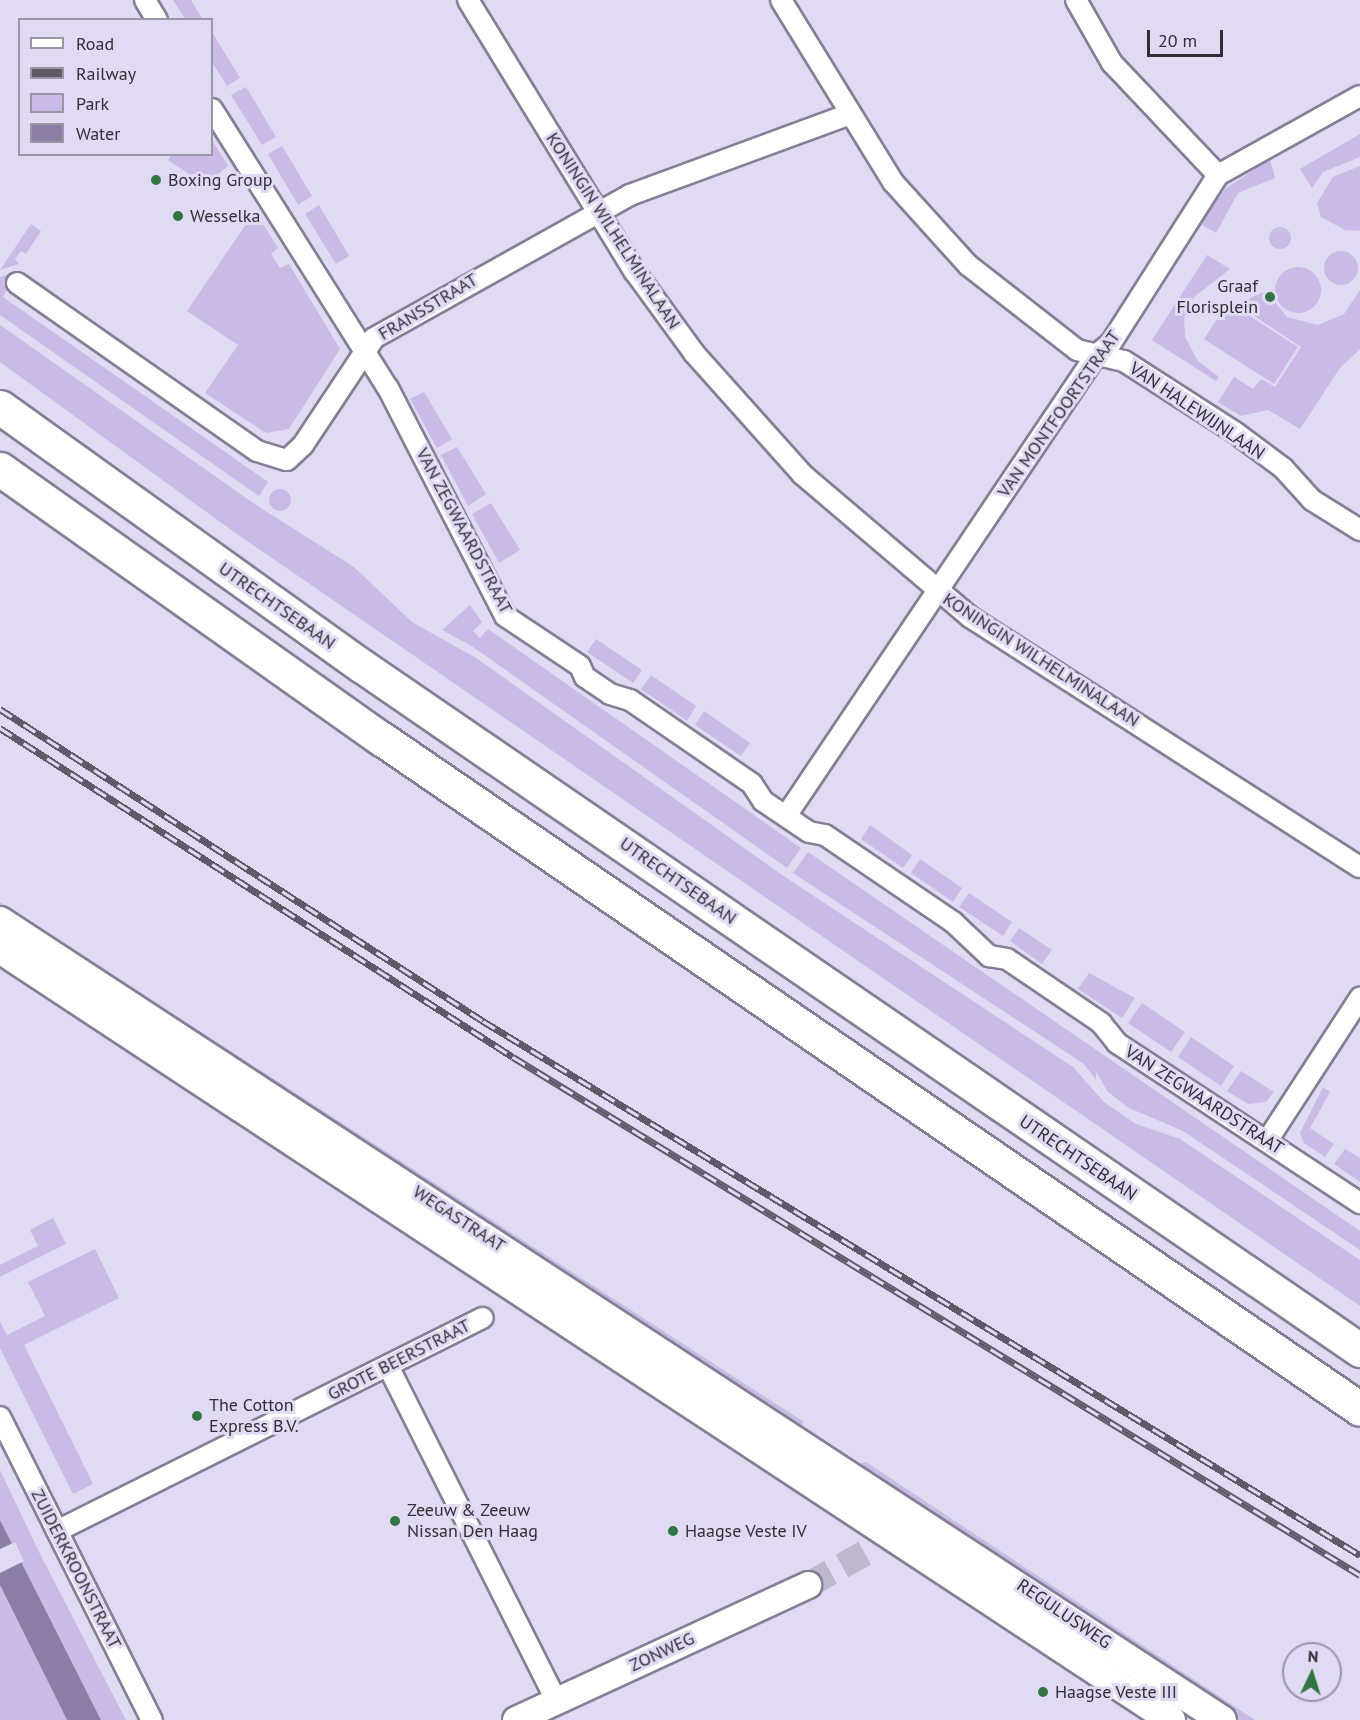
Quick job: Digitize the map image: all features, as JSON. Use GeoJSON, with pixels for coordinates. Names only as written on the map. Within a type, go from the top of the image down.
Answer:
{"type":"FeatureCollection","features":[{"type":"Feature","properties":{"kind":"highway","name":"UTRECHTSEBAAN"},"geometry":{"type":"LineString","coordinates":[[0,407],[362,666],[1360,1350]]}},
{"type":"Feature","properties":{"kind":"highway"},"geometry":{"type":"LineString","coordinates":[[0,470],[382,739],[1360,1409]]}},
{"type":"Feature","properties":{"kind":"main road","name":"WEGASTRAAT"},"geometry":{"type":"LineString","coordinates":[[4,941],[889,1530]]}},
{"type":"Feature","properties":{"kind":"main road","name":"REGULUSWEG"},"geometry":{"type":"LineString","coordinates":[[889,1530],[1172,1720]]}},
{"type":"Feature","properties":{"kind":"main road","name":"REGULUSWEG"},"geometry":{"type":"LineString","coordinates":[[889,1530],[1222,1720]]}},
{"type":"Feature","properties":{"kind":"street"},"geometry":{"type":"LineString","coordinates":[[145,0],[156,18]]}},
{"type":"Feature","properties":{"kind":"street","name":"KONINGIN WILHELMINALAAN"},"geometry":{"type":"LineString","coordinates":[[468,0],[598,213],[694,353],[754,423],[802,474],[936,592],[1360,867]]}},
{"type":"Feature","properties":{"kind":"street","name":"VAN HALEWIJNLAAN"},"geometry":{"type":"LineString","coordinates":[[781,0],[849,114],[913,207],[968,265],[1077,350],[1124,361],[1236,434],[1283,468],[1312,500],[1360,530]]}},
{"type":"Feature","properties":{"kind":"street"},"geometry":{"type":"LineString","coordinates":[[1076,0],[1112,63],[1218,175]]}},
{"type":"Feature","properties":{"kind":"street","name":"VAN MONTFOORTSTRAAT"},"geometry":{"type":"LineString","coordinates":[[786,816],[1096,355],[1111,343],[1218,175],[1360,96]]}},
{"type":"Feature","properties":{"kind":"street","name":"VAN ZEGWAARDSTRAAT"},"geometry":{"type":"LineString","coordinates":[[213,111],[363,355],[388,388],[505,616],[580,666],[585,677],[609,694],[630,700],[752,784],[763,801],[810,832],[825,835],[953,922],[981,950],[1007,959],[1101,1023],[1117,1043],[1360,1203]]}},
{"type":"Feature","properties":{"kind":"street","name":"FRANSSTRAAT"},"geometry":{"type":"LineString","coordinates":[[17,283],[257,451],[287,460],[374,338],[598,213],[685,171],[849,114]]}},
{"type":"Feature","properties":{"kind":"street"},"geometry":{"type":"LineString","coordinates":[[1267,1140],[1360,998]]}},
{"type":"Feature","properties":{"kind":"street","name":"GROTE BEERSTRAAT"},"geometry":{"type":"LineString","coordinates":[[57,1531],[483,1318]]}},
{"type":"Feature","properties":{"kind":"street"},"geometry":{"type":"LineString","coordinates":[[388,1366],[556,1700]]}},
{"type":"Feature","properties":{"kind":"street","name":"ZUIDERKROONSTRAAT"},"geometry":{"type":"LineString","coordinates":[[0,1417],[152,1720]]}},
{"type":"Feature","properties":{"kind":"street","name":"ZONWEG"},"geometry":{"type":"LineString","coordinates":[[516,1720],[808,1585]]}},
{"type":"Feature","properties":{"kind":"green space"},"geometry":{"type":"Polygon","coordinates":[[[173,0],[191,0],[202,18],[184,18],[173,0]]]}},
{"type":"Feature","properties":{"kind":"green space"},"geometry":{"type":"Polygon","coordinates":[[[213,34],[240,78],[227,86],[213,64],[213,34]]]}},
{"type":"Feature","properties":{"kind":"green space"},"geometry":{"type":"Polygon","coordinates":[[[246,87],[276,137],[262,145],[231,95],[246,87]]]}},
{"type":"Feature","properties":{"kind":"green space"},"geometry":{"type":"Polygon","coordinates":[[[1360,134],[1360,157],[1323,172],[1312,188],[1300,169],[1360,134]]]}},
{"type":"Feature","properties":{"kind":"green space"},"geometry":{"type":"Polygon","coordinates":[[[213,142],[228,166],[205,185],[168,160],[170,156],[213,156],[213,142]]]}},
{"type":"Feature","properties":{"kind":"green space"},"geometry":{"type":"Polygon","coordinates":[[[282,146],[312,196],[298,205],[268,154],[282,146]]]}},
{"type":"Feature","properties":{"kind":"green space"},"geometry":{"type":"Polygon","coordinates":[[[1270,159],[1275,178],[1238,193],[1216,233],[1200,224],[1225,189],[1270,159]]]}},
{"type":"Feature","properties":{"kind":"green space"},"geometry":{"type":"Polygon","coordinates":[[[1360,166],[1360,231],[1345,230],[1321,217],[1317,203],[1333,177],[1360,166]]]}},
{"type":"Feature","properties":{"kind":"green space"},"geometry":{"type":"Polygon","coordinates":[[[319,205],[349,256],[336,264],[305,214],[319,205]]]}},
{"type":"Feature","properties":{"kind":"green space"},"geometry":{"type":"Polygon","coordinates":[[[255,211],[278,248],[271,254],[280,268],[289,264],[340,349],[289,429],[266,433],[205,393],[238,345],[187,311],[255,211]]]}},
{"type":"Feature","properties":{"kind":"green space"},"geometry":{"type":"Polygon","coordinates":[[[31,224],[41,231],[26,254],[21,251],[15,259],[19,264],[0,270],[31,224]]]}},
{"type":"Feature","properties":{"kind":"green space"},"geometry":{"type":"Polygon","coordinates":[[[1280,227],[1288,230],[1291,238],[1288,246],[1280,249],[1272,246],[1269,238],[1272,230],[1280,227]]]}},
{"type":"Feature","properties":{"kind":"green space"},"geometry":{"type":"Polygon","coordinates":[[[1341,251],[1353,256],[1358,268],[1353,280],[1341,285],[1329,280],[1324,268],[1329,256],[1341,251]]]}},
{"type":"Feature","properties":{"kind":"green space"},"geometry":{"type":"Polygon","coordinates":[[[1207,255],[1230,269],[1193,298],[1184,318],[1185,337],[1198,361],[1219,377],[1216,381],[1152,340],[1207,255]]]}},
{"type":"Feature","properties":{"kind":"green space"},"geometry":{"type":"Polygon","coordinates":[[[1298,267],[1314,274],[1321,290],[1314,306],[1298,313],[1282,306],[1275,290],[1282,274],[1298,267]]]}},
{"type":"Feature","properties":{"kind":"green space"},"geometry":{"type":"Polygon","coordinates":[[[18,271],[3,297],[268,482],[259,496],[0,315],[0,277],[18,271]]]}},
{"type":"Feature","properties":{"kind":"green space"},"geometry":{"type":"Polygon","coordinates":[[[1360,290],[1360,349],[1340,368],[1300,429],[1268,410],[1241,416],[1218,402],[1234,377],[1253,389],[1261,379],[1275,387],[1301,347],[1242,308],[1250,298],[1266,291],[1287,317],[1318,325],[1344,314],[1360,290]]]}},
{"type":"Feature","properties":{"kind":"green space"},"geometry":{"type":"Polygon","coordinates":[[[1228,302],[1298,347],[1274,384],[1204,339],[1228,302]]]}},
{"type":"Feature","properties":{"kind":"green space"},"geometry":{"type":"Polygon","coordinates":[[[0,325],[256,505],[354,567],[412,622],[476,658],[785,877],[1073,1067],[1104,1102],[1136,1124],[1180,1139],[1360,1260],[1360,1306],[234,532],[0,362],[0,325]]]}},
{"type":"Feature","properties":{"kind":"green space"},"geometry":{"type":"Polygon","coordinates":[[[424,392],[452,439],[437,448],[410,399],[424,392]]]}},
{"type":"Feature","properties":{"kind":"green space"},"geometry":{"type":"Polygon","coordinates":[[[457,447],[486,494],[468,506],[441,455],[457,447]]]}},
{"type":"Feature","properties":{"kind":"green space"},"geometry":{"type":"Polygon","coordinates":[[[276,489],[284,489],[291,496],[291,504],[284,511],[276,511],[269,504],[269,496],[276,489]]]}},
{"type":"Feature","properties":{"kind":"green space"},"geometry":{"type":"Polygon","coordinates":[[[491,503],[520,550],[499,563],[472,514],[491,503]]]}},
{"type":"Feature","properties":{"kind":"green space"},"geometry":{"type":"Polygon","coordinates":[[[470,605],[482,622],[473,631],[480,638],[488,629],[801,848],[787,868],[473,647],[442,630],[470,605]]]}},
{"type":"Feature","properties":{"kind":"green space"},"geometry":{"type":"Polygon","coordinates":[[[596,639],[642,670],[633,683],[587,652],[596,639]]]}},
{"type":"Feature","properties":{"kind":"green space"},"geometry":{"type":"Polygon","coordinates":[[[651,675],[696,706],[687,721],[641,689],[651,675]]]}},
{"type":"Feature","properties":{"kind":"green space"},"geometry":{"type":"Polygon","coordinates":[[[704,711],[750,743],[741,756],[695,725],[704,711]]]}},
{"type":"Feature","properties":{"kind":"green space"},"geometry":{"type":"Polygon","coordinates":[[[870,825],[912,855],[903,868],[861,839],[870,825]]]}},
{"type":"Feature","properties":{"kind":"green space"},"geometry":{"type":"Polygon","coordinates":[[[808,852],[1360,1231],[1360,1250],[1183,1131],[1129,1108],[1108,1092],[1096,1072],[1096,1080],[1084,1064],[793,873],[808,852]]]}},
{"type":"Feature","properties":{"kind":"green space"},"geometry":{"type":"Polygon","coordinates":[[[920,859],[962,888],[953,902],[911,873],[920,859]]]}},
{"type":"Feature","properties":{"kind":"green space"},"geometry":{"type":"Polygon","coordinates":[[[969,893],[1012,922],[1003,936],[959,907],[969,893]]]}},
{"type":"Feature","properties":{"kind":"green space"},"geometry":{"type":"Polygon","coordinates":[[[0,902],[804,1422],[799,1430],[0,912],[0,902]]]}},
{"type":"Feature","properties":{"kind":"green space"},"geometry":{"type":"Polygon","coordinates":[[[1019,928],[1052,950],[1042,964],[1010,941],[1019,928]]]}},
{"type":"Feature","properties":{"kind":"green space"},"geometry":{"type":"Polygon","coordinates":[[[1089,973],[1135,998],[1122,1018],[1078,989],[1089,973]]]}},
{"type":"Feature","properties":{"kind":"green space"},"geometry":{"type":"Polygon","coordinates":[[[1142,1003],[1185,1032],[1171,1052],[1128,1023],[1142,1003]]]}},
{"type":"Feature","properties":{"kind":"green space"},"geometry":{"type":"Polygon","coordinates":[[[1191,1037],[1234,1066],[1221,1086],[1178,1057],[1191,1037]]]}},
{"type":"Feature","properties":{"kind":"green space"},"geometry":{"type":"Polygon","coordinates":[[[1241,1071],[1274,1092],[1266,1102],[1248,1104],[1227,1091],[1241,1071]]]}},
{"type":"Feature","properties":{"kind":"green space"},"geometry":{"type":"Polygon","coordinates":[[[1323,1087],[1330,1092],[1310,1128],[1334,1144],[1325,1157],[1304,1143],[1300,1133],[1323,1087]]]}},
{"type":"Feature","properties":{"kind":"green space"},"geometry":{"type":"Polygon","coordinates":[[[1345,1149],[1360,1158],[1360,1182],[1334,1164],[1345,1149]]]}},
{"type":"Feature","properties":{"kind":"green space"},"geometry":{"type":"Polygon","coordinates":[[[53,1218],[66,1244],[0,1277],[0,1265],[38,1246],[30,1230],[53,1218]]]}},
{"type":"Feature","properties":{"kind":"green space"},"geometry":{"type":"Polygon","coordinates":[[[95,1249],[119,1298],[24,1345],[93,1484],[73,1494],[0,1348],[0,1322],[7,1335],[45,1316],[28,1282],[95,1249]]]}},
{"type":"Feature","properties":{"kind":"green space"},"geometry":{"type":"Polygon","coordinates":[[[866,1462],[1255,1720],[1239,1720],[855,1465],[866,1462]]]}},
{"type":"Feature","properties":{"kind":"green space"},"geometry":{"type":"Polygon","coordinates":[[[0,1470],[40,1554],[126,1720],[101,1720],[0,1520],[0,1470]]]}},
{"type":"Feature","properties":{"kind":"green space"},"geometry":{"type":"Polygon","coordinates":[[[0,1585],[67,1720],[0,1720],[0,1585]]]}},
{"type":"Feature","properties":{"kind":"water"},"geometry":{"type":"Polygon","coordinates":[[[0,1520],[101,1720],[67,1720],[0,1585],[0,1520]]]}},
{"type":"Feature","properties":{"kind":"pier"},"geometry":{"type":"Polygon","coordinates":[[[15,1542],[24,1561],[0,1573],[0,1549],[15,1542]]]}},
{"type":"Feature","properties":{"kind":"tunnel"},"geometry":{"type":"LineString","coordinates":[[808,1585],[874,1548]]}},
{"type":"Feature","properties":{"kind":"railway"},"geometry":{"type":"LineString","coordinates":[[0,709],[483,1021],[1360,1555]]}},
{"type":"Feature","properties":{"kind":"railway"},"geometry":{"type":"LineString","coordinates":[[0,728],[513,1057],[1360,1575]]}},
{"type":"Feature","properties":{"kind":"place","name":"Boxing Group"},"geometry":{"type":"Point","coordinates":[156,180]}},
{"type":"Feature","properties":{"kind":"place","name":"Wesselka"},"geometry":{"type":"Point","coordinates":[178,216]}},
{"type":"Feature","properties":{"kind":"place","name":"Graaf Florisplein"},"geometry":{"type":"Point","coordinates":[1270,297]}},
{"type":"Feature","properties":{"kind":"place","name":"The Cotton Express B.V."},"geometry":{"type":"Point","coordinates":[197,1416]}},
{"type":"Feature","properties":{"kind":"place","name":"Zeeuw & Zeeuw Nissan Den Haag"},"geometry":{"type":"Point","coordinates":[395,1521]}},
{"type":"Feature","properties":{"kind":"place","name":"Haagse Veste IV"},"geometry":{"type":"Point","coordinates":[673,1531]}},
{"type":"Feature","properties":{"kind":"place","name":"Haagse Veste III"},"geometry":{"type":"Point","coordinates":[1043,1692]}}]}
